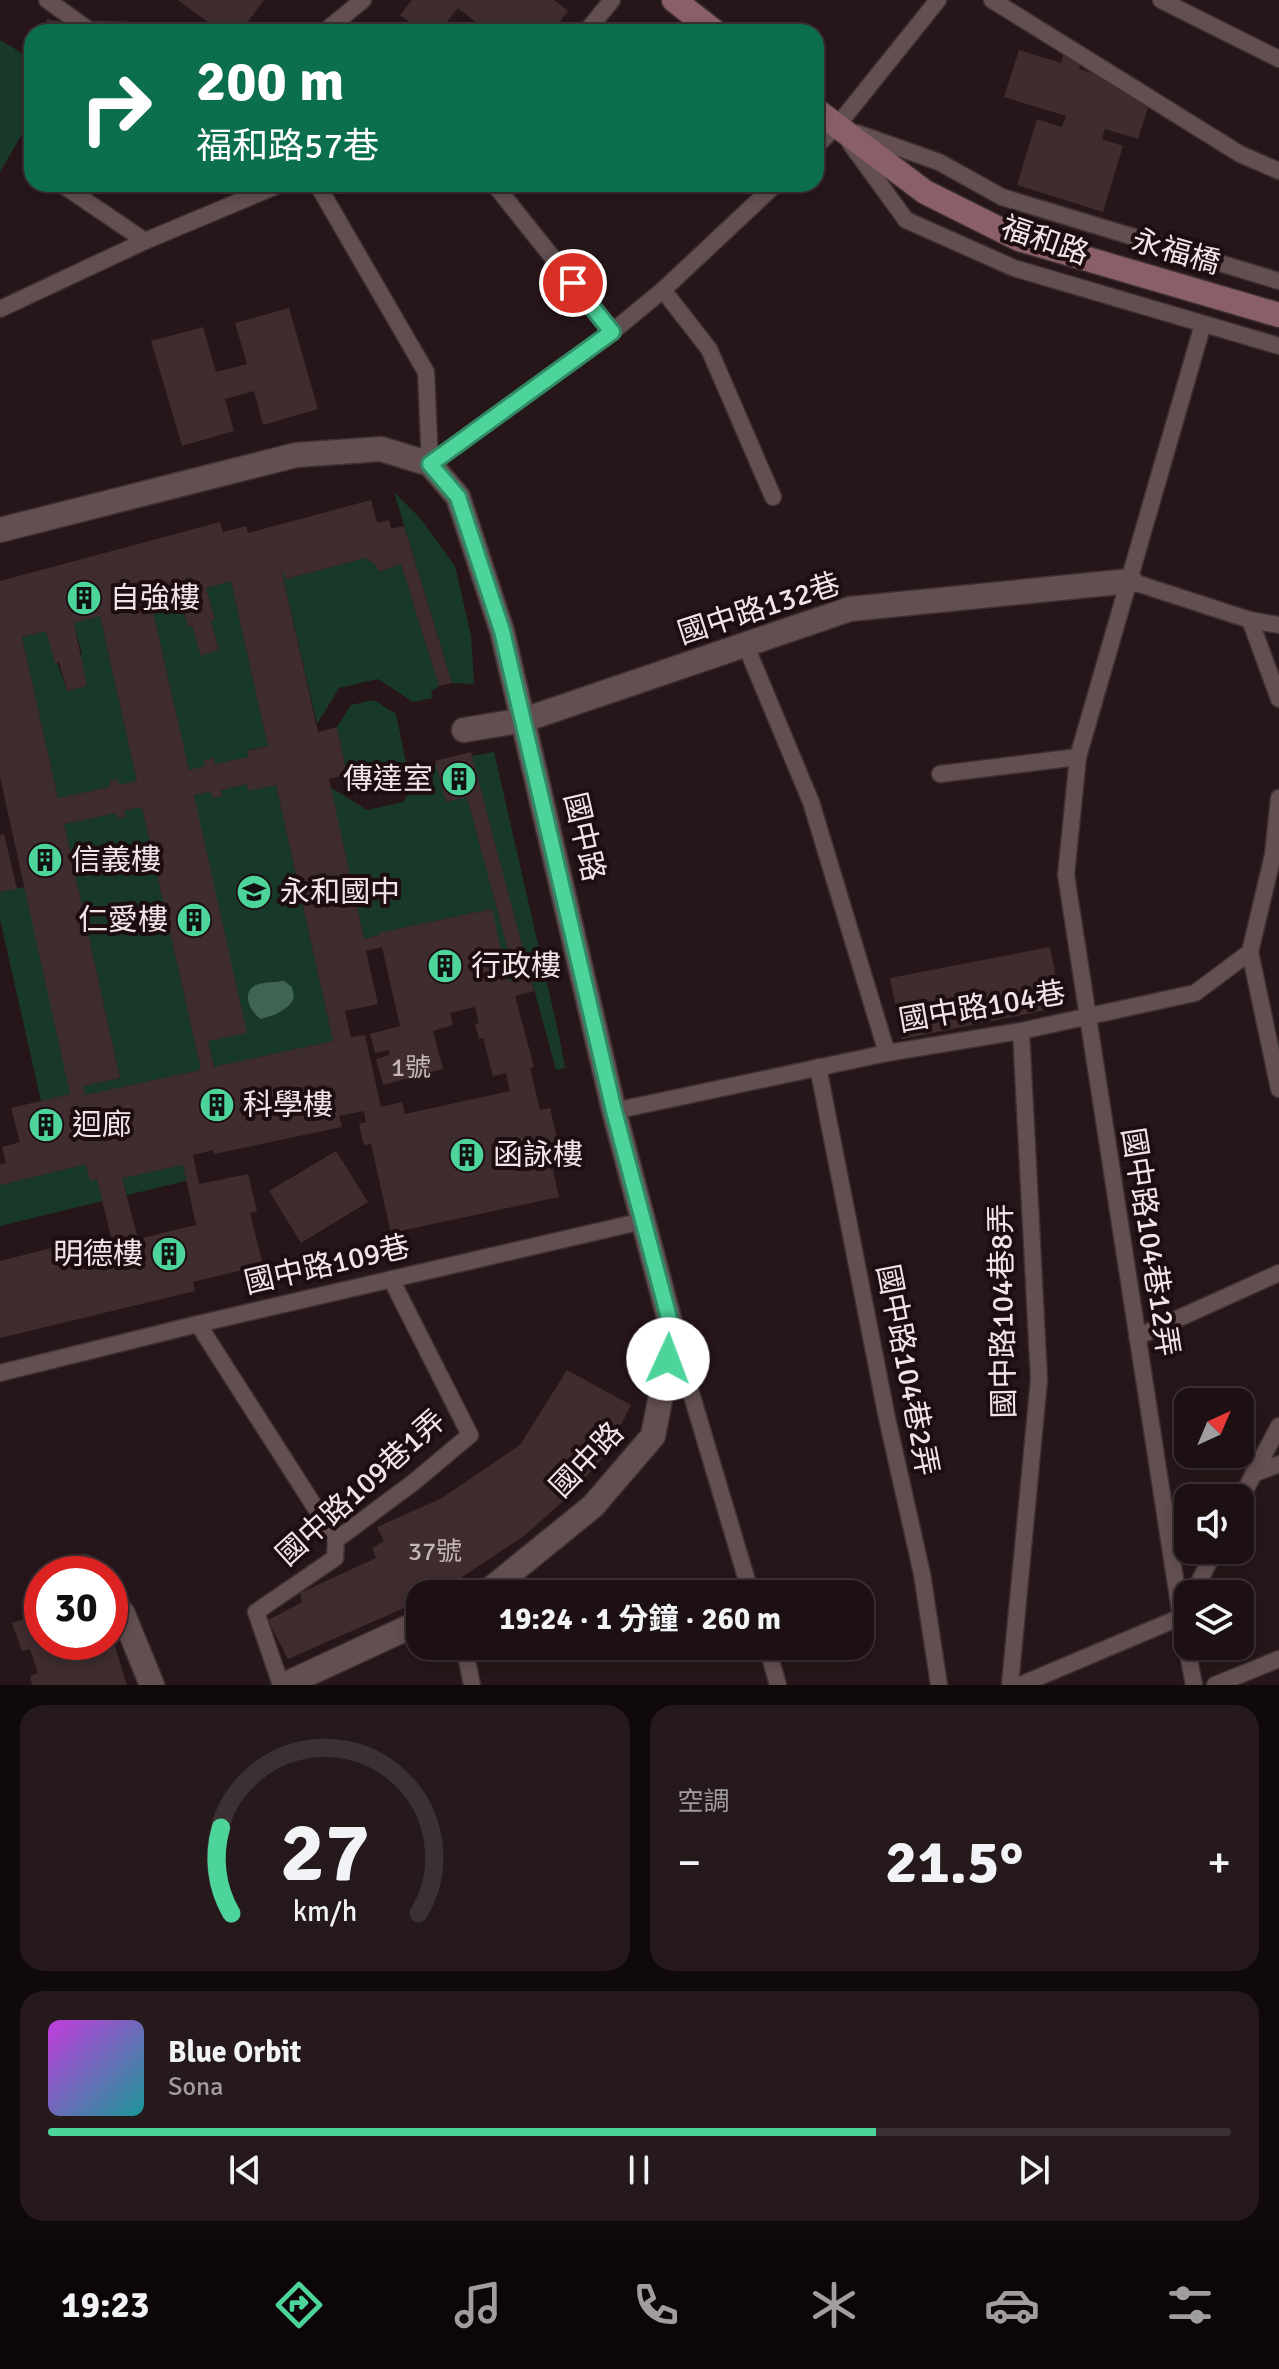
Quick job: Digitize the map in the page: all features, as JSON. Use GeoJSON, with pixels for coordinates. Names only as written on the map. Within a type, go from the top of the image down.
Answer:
{"type":"FeatureCollection","features":[{"type":"Feature","properties":{"kind":"street"},"geometry":{"type":"LineString","coordinates":[[674,0],[705,24]]}},
{"type":"Feature","properties":{"kind":"street","name":"福和路"},"geometry":{"type":"LineString","coordinates":[[824,116],[925,192]]}},
{"type":"Feature","properties":{"kind":"street","name":"永福橋"},"geometry":{"type":"LineString","coordinates":[[925,192],[1019,239],[1279,315]]}},
{"type":"Feature","properties":{"kind":"street"},"geometry":{"type":"LineString","coordinates":[[0,530],[296,455],[381,449],[430,464]]}},
{"type":"Feature","properties":{"kind":"street","name":"國中路"},"geometry":{"type":"LineString","coordinates":[[430,464],[458,497],[502,631],[614,1111],[673,1333],[653,1436],[593,1506],[502,1580]]}},
{"type":"Feature","properties":{"kind":"street","name":"國中路132巷"},"geometry":{"type":"LineString","coordinates":[[464,730],[524,720],[850,609],[1130,581]]}},
{"type":"Feature","properties":{"kind":"street"},"geometry":{"type":"LineString","coordinates":[[128,1626],[152,1685]]}},
{"type":"Feature","properties":{"kind":"street"},"geometry":{"type":"LineString","coordinates":[[283,1685],[406,1628]]}},
{"type":"Feature","properties":{"kind":"lane"},"geometry":{"type":"LineString","coordinates":[[47,0],[81,24]]}},
{"type":"Feature","properties":{"kind":"lane"},"geometry":{"type":"LineString","coordinates":[[334,24],[363,0]]}},
{"type":"Feature","properties":{"kind":"lane"},"geometry":{"type":"LineString","coordinates":[[592,24],[612,0]]}},
{"type":"Feature","properties":{"kind":"lane"},"geometry":{"type":"LineString","coordinates":[[824,138],[938,0]]}},
{"type":"Feature","properties":{"kind":"lane"},"geometry":{"type":"LineString","coordinates":[[992,0],[1240,154],[1279,171]]}},
{"type":"Feature","properties":{"kind":"lane"},"geometry":{"type":"LineString","coordinates":[[1161,0],[1279,59]]}},
{"type":"Feature","properties":{"kind":"lane","name":"福和路"},"geometry":{"type":"LineString","coordinates":[[837,126],[939,162],[1002,197],[1279,281]]}},
{"type":"Feature","properties":{"kind":"lane","name":"福和路"},"geometry":{"type":"LineString","coordinates":[[837,126],[906,220],[1014,268],[1279,346]]}},
{"type":"Feature","properties":{"kind":"lane"},"geometry":{"type":"LineString","coordinates":[[73,192],[145,241]]}},
{"type":"Feature","properties":{"kind":"lane"},"geometry":{"type":"LineString","coordinates":[[0,309],[145,241],[262,192]]}},
{"type":"Feature","properties":{"kind":"lane"},"geometry":{"type":"LineString","coordinates":[[322,192],[426,372],[430,464]]}},
{"type":"Feature","properties":{"kind":"lane"},"geometry":{"type":"LineString","coordinates":[[500,192],[612,332]]}},
{"type":"Feature","properties":{"kind":"lane"},"geometry":{"type":"LineString","coordinates":[[430,464],[612,332],[663,290],[767,192]]}},
{"type":"Feature","properties":{"kind":"lane"},"geometry":{"type":"LineString","coordinates":[[663,290],[709,349],[773,497]]}},
{"type":"Feature","properties":{"kind":"lane","name":"國中路104巷12弄"},"geometry":{"type":"LineString","coordinates":[[1179,1580],[1137,1337],[1066,875],[1078,757],[1203,324]]}},
{"type":"Feature","properties":{"kind":"lane"},"geometry":{"type":"LineString","coordinates":[[1130,581],[1250,620],[1279,625]]}},
{"type":"Feature","properties":{"kind":"lane"},"geometry":{"type":"LineString","coordinates":[[1250,620],[1279,699]]}},
{"type":"Feature","properties":{"kind":"lane"},"geometry":{"type":"LineString","coordinates":[[746,646],[811,802],[887,1053]]}},
{"type":"Feature","properties":{"kind":"lane"},"geometry":{"type":"LineString","coordinates":[[940,774],[1078,757]]}},
{"type":"Feature","properties":{"kind":"lane"},"geometry":{"type":"LineString","coordinates":[[1279,798],[1276,856],[1250,952],[1273,1033],[1279,1089]]}},
{"type":"Feature","properties":{"kind":"lane","name":"國中路104巷"},"geometry":{"type":"LineString","coordinates":[[614,1111],[887,1053],[1021,1031],[1195,993],[1250,952]]}},
{"type":"Feature","properties":{"kind":"lane","name":"國中路104巷8弄"},"geometry":{"type":"LineString","coordinates":[[1010,1685],[1039,1379],[1021,1031]]}},
{"type":"Feature","properties":{"kind":"lane","name":"國中路104巷2弄"},"geometry":{"type":"LineString","coordinates":[[818,1067],[887,1418],[922,1574],[939,1685]]}},
{"type":"Feature","properties":{"kind":"lane","name":"國中路109巷"},"geometry":{"type":"LineString","coordinates":[[0,1373],[643,1221]]}},
{"type":"Feature","properties":{"kind":"lane"},"geometry":{"type":"LineString","coordinates":[[1137,1337],[1279,1273]]}},
{"type":"Feature","properties":{"kind":"lane","name":"國中路109巷1弄"},"geometry":{"type":"LineString","coordinates":[[283,1685],[256,1612],[335,1558],[336,1540],[414,1482],[470,1435],[391,1279]]}},
{"type":"Feature","properties":{"kind":"lane"},"geometry":{"type":"LineString","coordinates":[[198,1324],[336,1540]]}},
{"type":"Feature","properties":{"kind":"lane"},"geometry":{"type":"LineString","coordinates":[[673,1333],[747,1580]]}},
{"type":"Feature","properties":{"kind":"lane"},"geometry":{"type":"LineString","coordinates":[[1248,1484],[1279,1426]]}},
{"type":"Feature","properties":{"kind":"lane"},"geometry":{"type":"LineString","coordinates":[[1253,1474],[1279,1464]]}},
{"type":"Feature","properties":{"kind":"lane"},"geometry":{"type":"LineString","coordinates":[[1020,1685],[1174,1615]]}},
{"type":"Feature","properties":{"kind":"lane"},"geometry":{"type":"LineString","coordinates":[[1215,1685],[1279,1659]]}},
{"type":"Feature","properties":{"kind":"lane"},"geometry":{"type":"LineString","coordinates":[[467,1660],[472,1685]]}},
{"type":"Feature","properties":{"kind":"lane"},"geometry":{"type":"LineString","coordinates":[[771,1660],[778,1685]]}},
{"type":"Feature","properties":{"kind":"lane","name":"國中路104巷12弄"},"geometry":{"type":"LineString","coordinates":[[1191,1660],[1194,1685]]}},
{"type":"Feature","properties":{"kind":"shaded area"},"geometry":{"type":"Polygon","coordinates":[[[0,40],[24,54],[24,131],[0,172],[0,40]]]}},
{"type":"Feature","properties":{"kind":"shaded area"},"geometry":{"type":"Polygon","coordinates":[[[394,492],[420,518],[455,566],[471,636],[474,684],[452,683],[394,492]]]}},
{"type":"Feature","properties":{"kind":"shaded area"},"geometry":{"type":"Polygon","coordinates":[[[365,558],[376,565],[379,572],[401,564],[439,686],[431,692],[432,698],[413,702],[378,679],[339,688],[317,724],[281,568],[287,579],[365,558]]]}},
{"type":"Feature","properties":{"kind":"shaded area"},"geometry":{"type":"Polygon","coordinates":[[[231,581],[268,746],[248,750],[249,757],[215,764],[213,758],[205,760],[205,766],[189,770],[151,603],[179,595],[188,627],[192,626],[201,655],[219,650],[211,621],[215,619],[206,588],[231,581]]]}},
{"type":"Feature","properties":{"kind":"shaded area"},"geometry":{"type":"Polygon","coordinates":[[[100,616],[137,781],[119,785],[117,779],[110,781],[110,787],[58,798],[22,637],[46,631],[67,691],[86,686],[74,623],[100,616]]]}},
{"type":"Feature","properties":{"kind":"shaded area"},"geometry":{"type":"Polygon","coordinates":[[[374,700],[396,714],[406,762],[391,785],[371,789],[347,775],[337,727],[351,705],[374,700]]]}},
{"type":"Feature","properties":{"kind":"shaded area"},"geometry":{"type":"Polygon","coordinates":[[[494,752],[560,1040],[565,1068],[556,1070],[471,756],[494,752]]]}},
{"type":"Feature","properties":{"kind":"shaded area"},"geometry":{"type":"Polygon","coordinates":[[[436,764],[467,797],[516,980],[508,981],[491,909],[364,939],[330,787],[367,810],[403,802],[427,766],[436,764]]]}},
{"type":"Feature","properties":{"kind":"shaded area"},"geometry":{"type":"Polygon","coordinates":[[[247,784],[248,790],[276,785],[333,1041],[214,1067],[208,1041],[194,795],[211,792],[214,798],[222,796],[221,790],[247,784]]]}},
{"type":"Feature","properties":{"kind":"shaded area"},"geometry":{"type":"Polygon","coordinates":[[[142,807],[201,1070],[85,1095],[83,1086],[120,1078],[64,824],[116,813],[118,819],[126,817],[124,811],[142,807]]]}},
{"type":"Feature","properties":{"kind":"shaded area"},"geometry":{"type":"Polygon","coordinates":[[[25,887],[70,1094],[41,1101],[0,919],[0,892],[25,887]]]}},
{"type":"Feature","properties":{"kind":"shaded area"},"geometry":{"type":"Polygon","coordinates":[[[284,981],[292,987],[294,998],[284,1009],[261,1019],[249,1003],[251,989],[259,984],[284,981]]]}},
{"type":"Feature","properties":{"kind":"shaded area"},"geometry":{"type":"Polygon","coordinates":[[[86,1164],[90,1181],[97,1179],[103,1201],[0,1226],[0,1185],[86,1164]]]}},
{"type":"Feature","properties":{"kind":"shaded area"},"geometry":{"type":"Polygon","coordinates":[[[183,1165],[186,1181],[127,1195],[122,1178],[183,1165]]]}},
{"type":"Feature","properties":{"kind":"building"},"geometry":{"type":"Polygon","coordinates":[[[178,0],[264,0],[246,24],[210,24],[178,0]]]}},
{"type":"Feature","properties":{"kind":"building"},"geometry":{"type":"Polygon","coordinates":[[[412,0],[554,0],[568,11],[558,24],[478,24],[458,8],[445,24],[412,24],[400,15],[412,0]]]}},
{"type":"Feature","properties":{"kind":"building"},"geometry":{"type":"Polygon","coordinates":[[[47,19],[64,24],[45,24],[47,19]]]}},
{"type":"Feature","properties":{"kind":"building"},"geometry":{"type":"Polygon","coordinates":[[[1065,48],[1084,54],[1079,69],[1153,92],[1138,139],[1105,129],[1102,139],[1123,146],[1103,212],[1017,185],[1037,119],[1062,127],[1066,116],[1004,97],[1019,50],[1061,63],[1065,48]]]}},
{"type":"Feature","properties":{"kind":"building"},"geometry":{"type":"Polygon","coordinates":[[[289,308],[318,409],[263,425],[254,391],[225,399],[234,431],[182,446],[151,341],[203,327],[216,372],[247,364],[235,323],[289,308]]]}},
{"type":"Feature","properties":{"kind":"building"},"geometry":{"type":"Polygon","coordinates":[[[371,500],[377,523],[389,520],[391,529],[404,526],[452,683],[439,686],[401,564],[378,572],[376,565],[365,558],[286,579],[281,568],[318,732],[337,727],[347,775],[329,779],[364,939],[378,933],[492,909],[508,981],[516,980],[467,797],[446,802],[435,761],[471,752],[534,991],[515,996],[534,1067],[530,1068],[540,1110],[550,1108],[563,1164],[552,1166],[559,1197],[391,1233],[371,1144],[364,1145],[359,1124],[366,1122],[364,1111],[339,1116],[342,1127],[214,1154],[213,1150],[193,1155],[199,1184],[248,1174],[257,1211],[250,1213],[263,1265],[193,1282],[195,1291],[0,1338],[0,1261],[51,1248],[54,1260],[113,1245],[97,1179],[90,1181],[86,1164],[0,1185],[0,1164],[6,1163],[2,1147],[20,1142],[11,1108],[70,1094],[0,777],[0,581],[220,522],[223,532],[246,526],[248,533],[371,500]],[[231,581],[206,588],[219,650],[201,656],[179,595],[151,603],[189,770],[205,766],[204,760],[214,758],[215,764],[249,757],[247,751],[268,746],[231,581]],[[100,616],[74,623],[87,686],[67,691],[46,631],[22,637],[58,798],[110,787],[109,781],[118,779],[119,785],[137,781],[100,616]],[[247,784],[221,790],[222,796],[213,798],[211,792],[194,795],[247,1033],[208,1041],[214,1067],[333,1041],[276,785],[248,791],[247,784]],[[142,807],[124,811],[126,817],[118,819],[116,813],[64,824],[120,1078],[83,1086],[85,1095],[201,1070],[142,807]],[[382,947],[366,951],[378,1004],[345,1011],[351,1037],[365,1035],[381,1107],[402,1102],[405,1114],[510,1091],[506,1073],[493,1076],[483,1038],[479,1039],[475,1024],[479,1023],[475,1007],[450,1013],[453,1025],[433,1031],[443,1069],[383,1085],[376,1059],[390,1055],[389,1050],[375,1053],[370,1034],[400,1026],[382,947]],[[183,1165],[122,1178],[138,1239],[196,1225],[183,1165]]]}},
{"type":"Feature","properties":{"kind":"building"},"geometry":{"type":"Polygon","coordinates":[[[4,834],[17,889],[0,892],[0,835],[4,834]]]}},
{"type":"Feature","properties":{"kind":"building"},"geometry":{"type":"Polygon","coordinates":[[[1050,947],[1062,1007],[902,1039],[890,978],[1050,947]]]}},
{"type":"Feature","properties":{"kind":"building"},"geometry":{"type":"Polygon","coordinates":[[[336,1151],[368,1202],[301,1243],[269,1191],[336,1151]]]}},
{"type":"Feature","properties":{"kind":"building"},"geometry":{"type":"Polygon","coordinates":[[[567,1370],[631,1405],[607,1453],[569,1496],[524,1536],[458,1580],[406,1580],[406,1607],[288,1659],[268,1620],[302,1602],[300,1593],[376,1558],[372,1548],[384,1541],[377,1527],[442,1498],[520,1445],[567,1370]]]}},
{"type":"Feature","properties":{"kind":"building"},"geometry":{"type":"Polygon","coordinates":[[[24,1619],[24,1650],[22,1651],[12,1623],[24,1619]]]}},
{"type":"Feature","properties":{"kind":"building"},"geometry":{"type":"Polygon","coordinates":[[[34,1660],[119,1660],[127,1685],[32,1685],[30,1676],[38,1673],[34,1660]]]}},
{"type":"Feature","properties":{"kind":"place","name":"自強樓"},"geometry":{"type":"Point","coordinates":[84,598]}},
{"type":"Feature","properties":{"kind":"place","name":"傳達室"},"geometry":{"type":"Point","coordinates":[459,779]}},
{"type":"Feature","properties":{"kind":"place","name":"信義樓"},"geometry":{"type":"Point","coordinates":[45,860]}},
{"type":"Feature","properties":{"kind":"place","name":"永和國中"},"geometry":{"type":"Point","coordinates":[254,892]}},
{"type":"Feature","properties":{"kind":"place","name":"仁愛樓"},"geometry":{"type":"Point","coordinates":[194,920]}},
{"type":"Feature","properties":{"kind":"place","name":"行政樓"},"geometry":{"type":"Point","coordinates":[445,966]}},
{"type":"Feature","properties":{"kind":"place","name":"科學樓"},"geometry":{"type":"Point","coordinates":[217,1105]}},
{"type":"Feature","properties":{"kind":"place","name":"迴廊"},"geometry":{"type":"Point","coordinates":[46,1125]}},
{"type":"Feature","properties":{"kind":"place","name":"函詠樓"},"geometry":{"type":"Point","coordinates":[467,1155]}},
{"type":"Feature","properties":{"kind":"place","name":"明德樓"},"geometry":{"type":"Point","coordinates":[169,1254]}},
{"type":"Feature","properties":{"kind":"route"},"geometry":{"type":"LineString","coordinates":[[573,283],[612,332],[430,464],[458,497],[502,631],[614,1111],[673,1333],[668,1359]]}}]}
